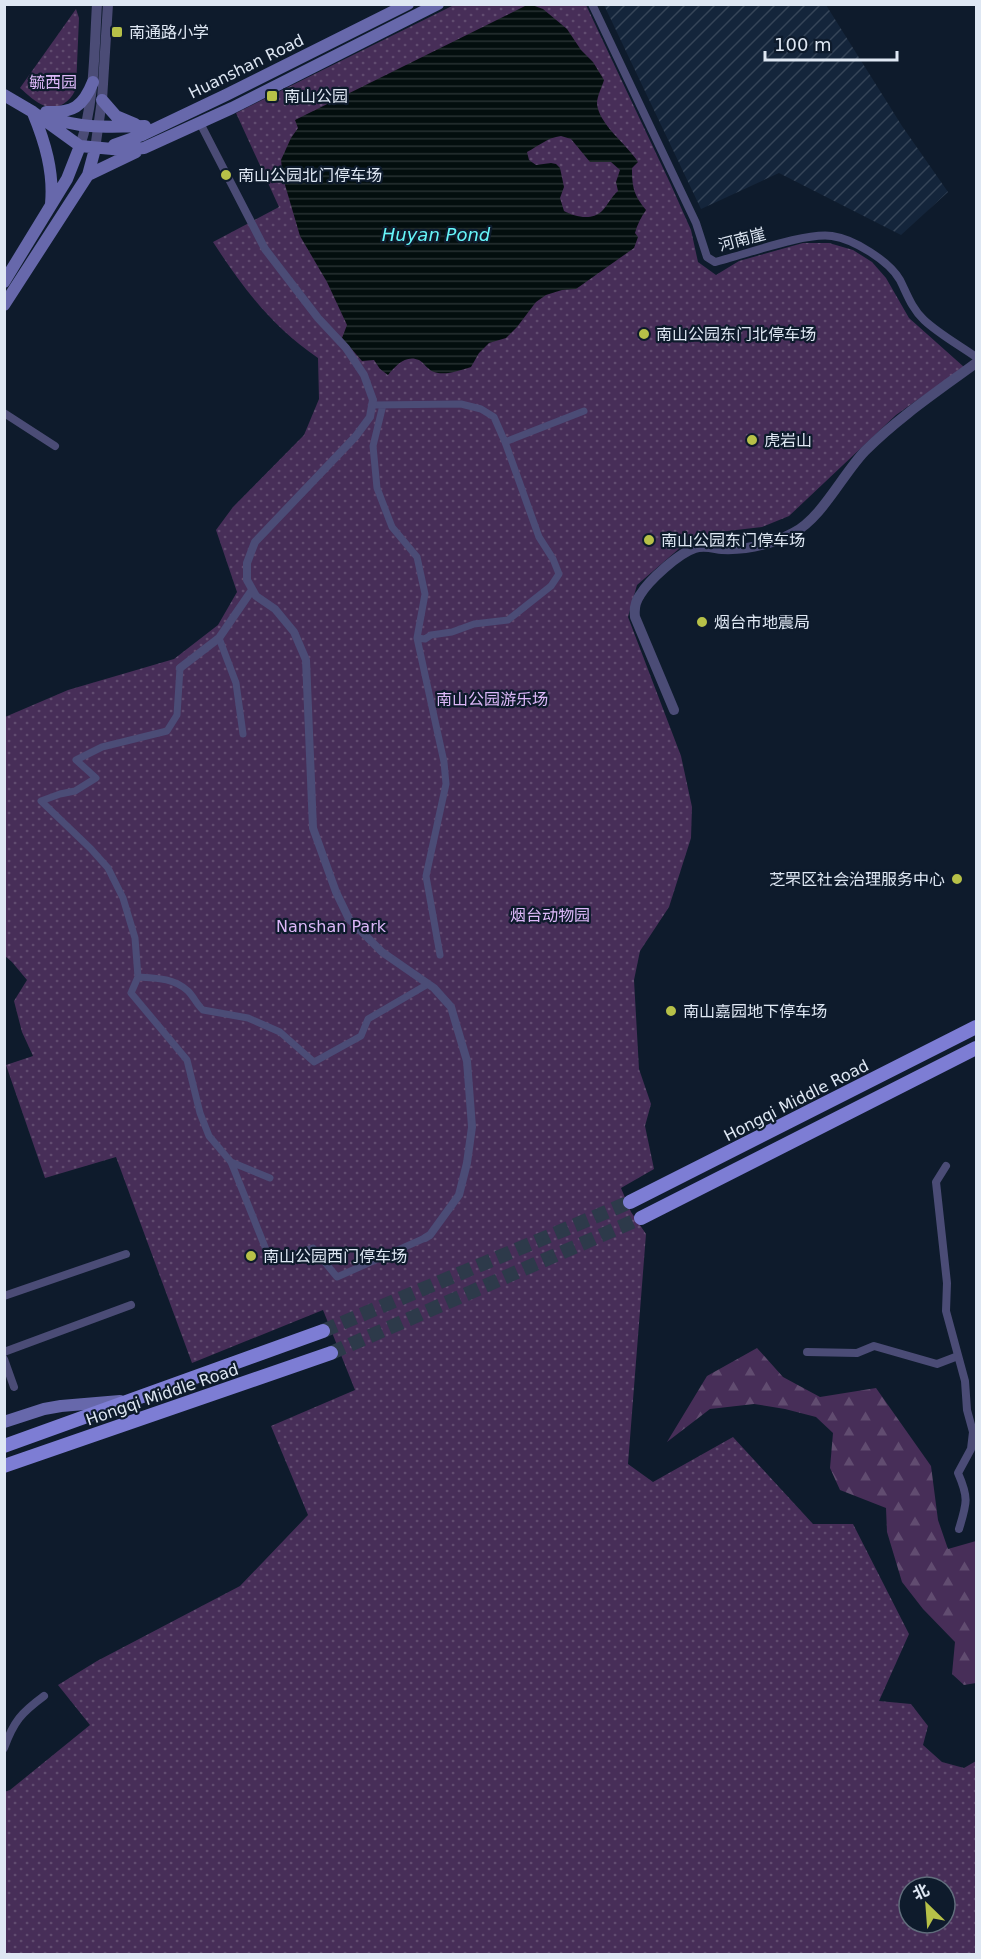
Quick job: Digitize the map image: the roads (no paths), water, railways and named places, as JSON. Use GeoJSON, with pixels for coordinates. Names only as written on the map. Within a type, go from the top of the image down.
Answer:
{"type":"FeatureCollection","features":[{"type":"Feature","properties":{"kind":"main road","name":"Huanshan Road"},"geometry":{"type":"LineString","coordinates":[[95,149],[125,142],[226,96],[408,4]]}},
{"type":"Feature","properties":{"kind":"main road","name":"Huanshan Road"},"geometry":{"type":"LineString","coordinates":[[88,175],[200,123],[438,4]]}},
{"type":"Feature","properties":{"kind":"main road"},"geometry":{"type":"LineString","coordinates":[[33,112],[61,113],[80,105],[87,98],[93,82]]}},
{"type":"Feature","properties":{"kind":"main road"},"geometry":{"type":"LineString","coordinates":[[4,95],[33,112],[80,146],[95,149],[144,148]]}},
{"type":"Feature","properties":{"kind":"main road"},"geometry":{"type":"LineString","coordinates":[[102,100],[116,116],[130,123],[145,126]]}},
{"type":"Feature","properties":{"kind":"main road"},"geometry":{"type":"LineString","coordinates":[[33,112],[63,122],[93,127],[160,126]]}},
{"type":"Feature","properties":{"kind":"main road"},"geometry":{"type":"LineString","coordinates":[[33,112],[43,137],[49,164],[51,206]]}},
{"type":"Feature","properties":{"kind":"main road"},"geometry":{"type":"LineString","coordinates":[[4,282],[67,179],[80,146]]}},
{"type":"Feature","properties":{"kind":"main road"},"geometry":{"type":"LineString","coordinates":[[4,305],[88,175],[95,149]]}},
{"type":"Feature","properties":{"kind":"main road","name":"Hongqi Middle Road"},"geometry":{"type":"LineString","coordinates":[[630,1202],[976,1027]]}},
{"type":"Feature","properties":{"kind":"main road"},"geometry":{"type":"LineString","coordinates":[[641,1218],[976,1048]]}},
{"type":"Feature","properties":{"kind":"main road","name":"Hongqi Middle Road"},"geometry":{"type":"LineString","coordinates":[[4,1446],[322,1331]]}},
{"type":"Feature","properties":{"kind":"main road","name":"Hongqi Middle Road"},"geometry":{"type":"LineString","coordinates":[[4,1466],[331,1353]]}},
{"type":"Feature","properties":{"kind":"main road"},"geometry":{"type":"LineString","coordinates":[[4,1422],[61,1406],[133,1400]]}},
{"type":"Feature","properties":{"kind":"street"},"geometry":{"type":"LineString","coordinates":[[95,149],[91,102],[97,4]]}},
{"type":"Feature","properties":{"kind":"street"},"geometry":{"type":"LineString","coordinates":[[80,146],[93,127],[102,100],[108,4]]}},
{"type":"Feature","properties":{"kind":"street","name":"河南崖"},"geometry":{"type":"LineString","coordinates":[[591,4],[696,224],[707,257],[715,262],[807,237],[832,236],[856,244],[871,252],[899,278],[910,301],[923,319],[976,357]]}},
{"type":"Feature","properties":{"kind":"street"},"geometry":{"type":"LineString","coordinates":[[200,123],[264,249],[318,318],[346,348],[364,375],[373,400],[370,417],[356,436],[255,542],[247,562],[247,580],[256,596],[275,609],[294,632],[306,660],[314,828],[336,892],[349,919],[382,952],[428,984],[451,1007],[467,1061],[472,1127],[467,1163],[459,1195],[430,1235],[337,1277],[314,1248],[271,1262],[231,1162],[208,1136],[187,1060],[131,993],[138,977],[135,938],[123,898],[108,868],[41,801],[75,791],[96,778],[76,760],[102,747],[167,731],[177,715],[180,668],[219,638],[252,590]]}},
{"type":"Feature","properties":{"kind":"street"},"geometry":{"type":"LineString","coordinates":[[674,710],[635,617],[634,605],[649,583],[693,548],[702,546],[738,549],[772,542],[795,532],[813,519],[854,464],[891,426],[976,363]]}},
{"type":"Feature","properties":{"kind":"street"},"geometry":{"type":"LineString","coordinates":[[372,405],[461,404],[494,417],[506,442],[539,537],[553,559],[559,574],[551,586],[508,620],[474,624],[452,632],[431,635],[425,639],[417,638]]}},
{"type":"Feature","properties":{"kind":"street"},"geometry":{"type":"LineString","coordinates":[[383,405],[373,446],[377,488],[392,527],[417,557],[425,594],[417,638],[444,762],[446,784],[426,876],[440,955]]}},
{"type":"Feature","properties":{"kind":"street"},"geometry":{"type":"LineString","coordinates":[[506,442],[584,411]]}},
{"type":"Feature","properties":{"kind":"street"},"geometry":{"type":"LineString","coordinates":[[4,413],[55,446]]}},
{"type":"Feature","properties":{"kind":"street"},"geometry":{"type":"LineString","coordinates":[[219,638],[236,683],[243,734]]}},
{"type":"Feature","properties":{"kind":"street"},"geometry":{"type":"LineString","coordinates":[[138,977],[176,982],[189,992],[203,1010],[248,1018],[280,1032],[314,1062],[361,1036],[368,1019],[428,984]]}},
{"type":"Feature","properties":{"kind":"street"},"geometry":{"type":"LineString","coordinates":[[231,1162],[270,1178]]}},
{"type":"Feature","properties":{"kind":"street"},"geometry":{"type":"LineString","coordinates":[[946,1166],[936,1182],[947,1283],[946,1311],[965,1381],[967,1410],[973,1432],[971,1449],[958,1473],[966,1492],[966,1506],[959,1529]]}},
{"type":"Feature","properties":{"kind":"street"},"geometry":{"type":"LineString","coordinates":[[4,1296],[126,1254]]}},
{"type":"Feature","properties":{"kind":"street"},"geometry":{"type":"LineString","coordinates":[[4,1352],[131,1305]]}},
{"type":"Feature","properties":{"kind":"street"},"geometry":{"type":"LineString","coordinates":[[807,1352],[857,1353],[873,1346],[937,1364],[958,1356]]}},
{"type":"Feature","properties":{"kind":"street"},"geometry":{"type":"LineString","coordinates":[[4,1359],[14,1387]]}},
{"type":"Feature","properties":{"kind":"street"},"geometry":{"type":"LineString","coordinates":[[4,1748],[14,1723],[44,1695]]}},
{"type":"Feature","properties":{"kind":"water","name":"Huyan Pond"},"geometry":{"type":"Polygon","coordinates":[[[527,5],[532,5],[543,9],[567,29],[604,80],[597,100],[602,119],[638,162],[632,168],[633,186],[646,210],[635,233],[638,237],[634,248],[576,289],[546,295],[536,302],[506,338],[489,343],[479,353],[471,367],[438,373],[430,370],[419,360],[410,359],[397,365],[388,375],[374,360],[362,361],[342,338],[347,325],[327,282],[300,236],[283,178],[281,160],[298,128],[295,120],[527,5]],[[561,136],[548,140],[527,152],[529,160],[536,165],[551,163],[560,168],[564,187],[560,198],[564,211],[578,216],[593,216],[602,211],[618,191],[616,182],[620,170],[611,162],[590,162],[571,139],[561,136]]]}},
{"type":"Feature","properties":{"kind":"tunnel"},"geometry":{"type":"LineString","coordinates":[[323,1331],[630,1202]]}},
{"type":"Feature","properties":{"kind":"tunnel"},"geometry":{"type":"LineString","coordinates":[[331,1353],[641,1218]]}},
{"type":"Feature","properties":{"kind":"place","name":"南通路小学"},"geometry":{"type":"Point","coordinates":[117,32]}},
{"type":"Feature","properties":{"kind":"place","name":"南山公园"},"geometry":{"type":"Point","coordinates":[272,96]}},
{"type":"Feature","properties":{"kind":"place","name":"南山公园北门停车场"},"geometry":{"type":"Point","coordinates":[226,175]}},
{"type":"Feature","properties":{"kind":"place","name":"南山公园东门北停车场"},"geometry":{"type":"Point","coordinates":[644,334]}},
{"type":"Feature","properties":{"kind":"place","name":"虎岩山"},"geometry":{"type":"Point","coordinates":[752,440]}},
{"type":"Feature","properties":{"kind":"place","name":"南山公园东门停车场"},"geometry":{"type":"Point","coordinates":[649,540]}},
{"type":"Feature","properties":{"kind":"place","name":"烟台市地震局"},"geometry":{"type":"Point","coordinates":[702,622]}},
{"type":"Feature","properties":{"kind":"place","name":"芝罘区社会治理服务中心"},"geometry":{"type":"Point","coordinates":[957,879]}},
{"type":"Feature","properties":{"kind":"place","name":"南山嘉园地下停车场"},"geometry":{"type":"Point","coordinates":[671,1011]}},
{"type":"Feature","properties":{"kind":"place","name":"南山公园西门停车场"},"geometry":{"type":"Point","coordinates":[251,1256]}},
{"type":"Feature","properties":{"kind":"park label","name":"毓西园"},"geometry":{"type":"Point","coordinates":[53,82]}},
{"type":"Feature","properties":{"kind":"park label","name":"南山公园游乐场"},"geometry":{"type":"Point","coordinates":[492,699]}},
{"type":"Feature","properties":{"kind":"park label","name":"烟台动物园"},"geometry":{"type":"Point","coordinates":[550,915]}},
{"type":"Feature","properties":{"kind":"park label","name":"Nanshan Park"},"geometry":{"type":"Point","coordinates":[331,926]}}]}
